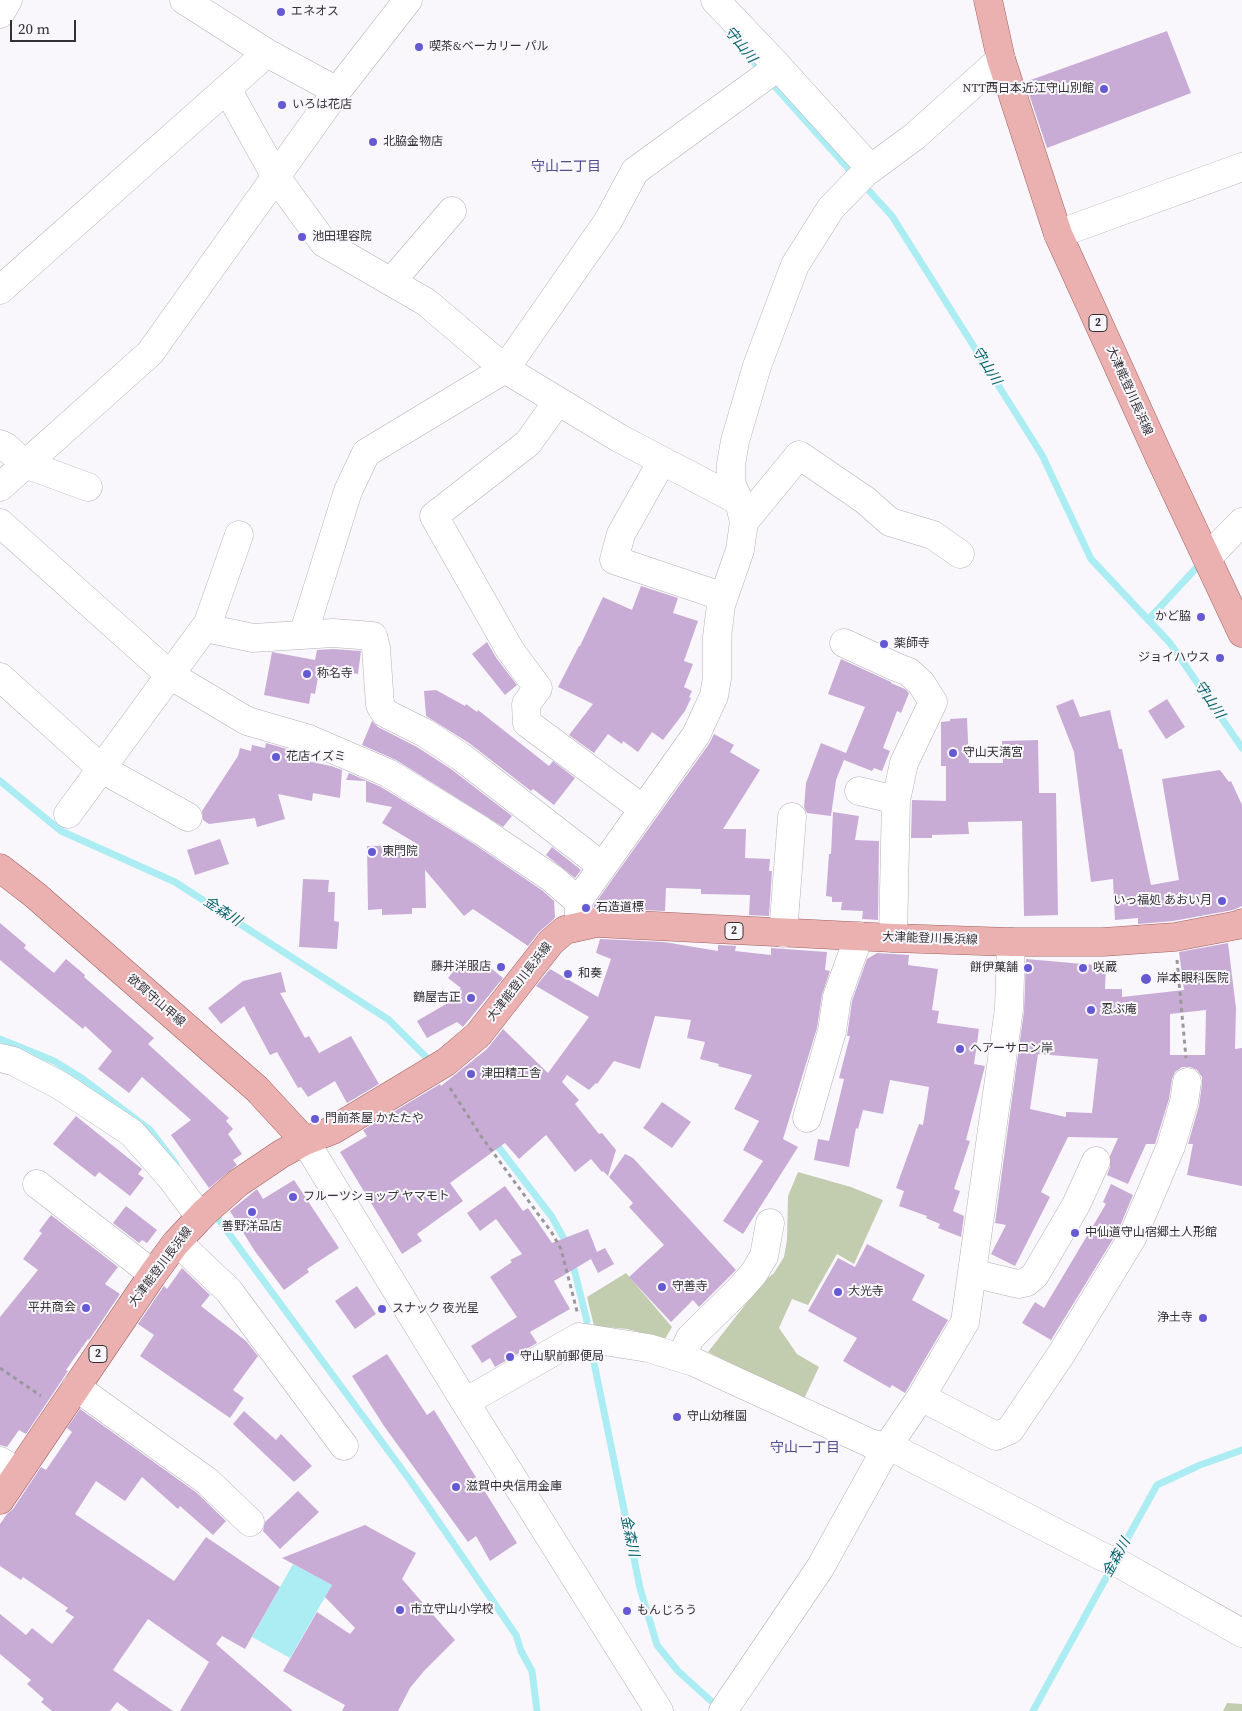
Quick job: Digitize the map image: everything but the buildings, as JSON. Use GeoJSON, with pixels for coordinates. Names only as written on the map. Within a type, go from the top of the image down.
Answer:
{"type":"FeatureCollection","features":[{"type":"Feature","properties":{"kind":"main road","name":"大津能登川長浜線"},"geometry":{"type":"LineString","coordinates":[[988,0],[1001,59],[1058,234],[1158,454],[1240,621]]}},
{"type":"Feature","properties":{"kind":"main road","name":"欲賀守山甲線"},"geometry":{"type":"LineString","coordinates":[[1,871],[35,895],[257,1089],[305,1141]]}},
{"type":"Feature","properties":{"kind":"main road","name":"大津能登川長浜線"},"geometry":{"type":"LineString","coordinates":[[0,1500],[9,1467],[60,1409],[175,1244],[207,1210],[238,1183],[280,1154],[305,1141],[333,1130],[446,1062],[478,1035],[551,942],[565,930],[579,913],[596,923],[1011,942],[1103,942],[1240,930]]}},
{"type":"Feature","properties":{"kind":"street"},"geometry":{"type":"LineString","coordinates":[[0,14],[8,0]]}},
{"type":"Feature","properties":{"kind":"street"},"geometry":{"type":"LineString","coordinates":[[184,0],[267,53],[337,91]]}},
{"type":"Feature","properties":{"kind":"street"},"geometry":{"type":"LineString","coordinates":[[0,487],[150,352],[337,91],[408,0]]}},
{"type":"Feature","properties":{"kind":"street"},"geometry":{"type":"LineString","coordinates":[[715,0],[771,72],[864,175]]}},
{"type":"Feature","properties":{"kind":"street"},"geometry":{"type":"LineString","coordinates":[[0,290],[267,53]]}},
{"type":"Feature","properties":{"kind":"street"},"geometry":{"type":"LineString","coordinates":[[0,523],[170,675],[247,721],[309,739],[388,773],[482,831],[553,879],[579,913],[602,866],[696,735],[714,696],[717,678],[717,637],[721,605],[740,550],[742,511],[731,483],[731,464],[735,441],[757,366],[795,265],[831,208],[864,175],[915,136],[1001,59]]}},
{"type":"Feature","properties":{"kind":"street"},"geometry":{"type":"LineString","coordinates":[[303,635],[348,491],[366,453],[505,369],[608,221],[635,171],[771,72]]}},
{"type":"Feature","properties":{"kind":"street"},"geometry":{"type":"LineString","coordinates":[[227,89],[276,177],[324,243],[426,302],[505,369],[619,438],[662,461],[742,511]]}},
{"type":"Feature","properties":{"kind":"street"},"geometry":{"type":"LineString","coordinates":[[1058,234],[1242,167]]}},
{"type":"Feature","properties":{"kind":"street"},"geometry":{"type":"LineString","coordinates":[[392,282],[452,212]]}},
{"type":"Feature","properties":{"kind":"street"},"geometry":{"type":"LineString","coordinates":[[558,401],[528,443],[434,516],[510,650],[538,688],[526,704],[527,723],[643,810]]}},
{"type":"Feature","properties":{"kind":"street"},"geometry":{"type":"LineString","coordinates":[[0,444],[25,464],[88,487]]}},
{"type":"Feature","properties":{"kind":"street"},"geometry":{"type":"LineString","coordinates":[[742,511],[799,454],[864,500],[890,522],[933,535],[960,554]]}},
{"type":"Feature","properties":{"kind":"street"},"geometry":{"type":"LineString","coordinates":[[662,461],[621,534],[614,560],[724,597]]}},
{"type":"Feature","properties":{"kind":"street"},"geometry":{"type":"LineString","coordinates":[[1208,558],[1242,522]]}},
{"type":"Feature","properties":{"kind":"street"},"geometry":{"type":"LineString","coordinates":[[68,814],[208,623],[239,535]]}},
{"type":"Feature","properties":{"kind":"street"},"geometry":{"type":"LineString","coordinates":[[206,626],[215,630],[253,638],[332,632],[372,636],[376,648],[380,704],[385,713],[425,733],[460,756],[602,866]]}},
{"type":"Feature","properties":{"kind":"street"},"geometry":{"type":"LineString","coordinates":[[844,643],[909,672],[921,683],[933,702],[904,763],[896,800],[893,938]]}},
{"type":"Feature","properties":{"kind":"street"},"geometry":{"type":"LineString","coordinates":[[0,677],[102,768],[188,817]]}},
{"type":"Feature","properties":{"kind":"street"},"geometry":{"type":"LineString","coordinates":[[859,791],[896,800]]}},
{"type":"Feature","properties":{"kind":"street"},"geometry":{"type":"LineString","coordinates":[[782,933],[792,818]]}},
{"type":"Feature","properties":{"kind":"street"},"geometry":{"type":"LineString","coordinates":[[808,1118],[832,1031],[837,997],[858,936]]}},
{"type":"Feature","properties":{"kind":"street"},"geometry":{"type":"LineString","coordinates":[[723,1711],[820,1568],[887,1447],[921,1397],[965,1322],[1009,1009],[1011,942]]}},
{"type":"Feature","properties":{"kind":"street"},"geometry":{"type":"LineString","coordinates":[[0,1058],[13,1061],[62,1086],[132,1133],[172,1179],[207,1210]]}},
{"type":"Feature","properties":{"kind":"street"},"geometry":{"type":"LineString","coordinates":[[921,1397],[996,1436],[1010,1430],[1062,1353],[1132,1238],[1170,1146],[1184,1102],[1187,1082]]}},
{"type":"Feature","properties":{"kind":"street"},"geometry":{"type":"LineString","coordinates":[[305,1141],[464,1402],[658,1711]]}},
{"type":"Feature","properties":{"kind":"street"},"geometry":{"type":"LineString","coordinates":[[972,1273],[1018,1284],[1027,1282],[1035,1275],[1076,1205],[1096,1162]]}},
{"type":"Feature","properties":{"kind":"street"},"geometry":{"type":"LineString","coordinates":[[37,1184],[153,1274]]}},
{"type":"Feature","properties":{"kind":"street"},"geometry":{"type":"LineString","coordinates":[[681,1358],[690,1338],[740,1289],[754,1272],[764,1256],[770,1223]]}},
{"type":"Feature","properties":{"kind":"street"},"geometry":{"type":"LineString","coordinates":[[175,1244],[188,1252],[230,1291],[344,1446]]}},
{"type":"Feature","properties":{"kind":"street"},"geometry":{"type":"LineString","coordinates":[[464,1402],[579,1337],[648,1348],[694,1362],[870,1443],[897,1450],[1110,1560],[1242,1633]]}},
{"type":"Feature","properties":{"kind":"street"},"geometry":{"type":"LineString","coordinates":[[76,1387],[207,1481],[250,1522]]}},
{"type":"Feature","properties":{"kind":"path"},"geometry":{"type":"LineString","coordinates":[[1175,937],[1187,1082]]}},
{"type":"Feature","properties":{"kind":"path"},"geometry":{"type":"LineString","coordinates":[[434,1069],[449,1086],[481,1136],[552,1233],[561,1249],[578,1313],[582,1338]]}},
{"type":"Feature","properties":{"kind":"path"},"geometry":{"type":"LineString","coordinates":[[0,1368],[60,1409]]}},
{"type":"Feature","properties":{"kind":"green space"},"geometry":{"type":"Polygon","coordinates":[[[798,1172],[851,1187],[883,1200],[854,1264],[837,1254],[808,1305],[792,1299],[779,1328],[797,1354],[819,1367],[804,1399],[708,1352],[763,1282],[774,1273],[784,1257],[787,1240],[788,1196],[798,1172]]]}},
{"type":"Feature","properties":{"kind":"green space"},"geometry":{"type":"Polygon","coordinates":[[[626,1273],[672,1327],[665,1339],[627,1329],[594,1326],[587,1297],[626,1273]]]}},
{"type":"Feature","properties":{"kind":"green space"},"geometry":{"type":"Polygon","coordinates":[[[1227,1703],[1242,1704],[1242,1711],[1223,1711],[1227,1703]]]}},
{"type":"Feature","properties":{"kind":"water"},"geometry":{"type":"Polygon","coordinates":[[[293,1564],[332,1585],[290,1658],[252,1637],[293,1564]]]}},
{"type":"Feature","properties":{"kind":"waterway","name":"守山川"},"geometry":{"type":"LineString","coordinates":[[739,45],[763,73]]}},
{"type":"Feature","properties":{"kind":"waterway","name":"守山川"},"geometry":{"type":"LineString","coordinates":[[770,81],[854,175]]}},
{"type":"Feature","properties":{"kind":"waterway","name":"守山川"},"geometry":{"type":"LineString","coordinates":[[862,183],[892,216],[1042,455],[1091,559],[1170,643],[1242,748]]}},
{"type":"Feature","properties":{"kind":"waterway"},"geometry":{"type":"LineString","coordinates":[[1148,620],[1198,566]]}},
{"type":"Feature","properties":{"kind":"waterway","name":"金森川"},"geometry":{"type":"LineString","coordinates":[[0,781],[61,831],[175,882],[389,1020],[432,1063]]}},
{"type":"Feature","properties":{"kind":"waterway"},"geometry":{"type":"LineString","coordinates":[[0,1039],[54,1061],[83,1079],[150,1130],[176,1164]]}},
{"type":"Feature","properties":{"kind":"waterway","name":"金森川"},"geometry":{"type":"LineString","coordinates":[[493,1140],[552,1217],[568,1246]]}},
{"type":"Feature","properties":{"kind":"waterway"},"geometry":{"type":"LineString","coordinates":[[213,1212],[412,1483],[516,1635],[521,1651],[532,1671],[537,1711]]}},
{"type":"Feature","properties":{"kind":"waterway","name":"金森川"},"geometry":{"type":"LineString","coordinates":[[572,1261],[587,1321]]}},
{"type":"Feature","properties":{"kind":"waterway","name":"金森川"},"geometry":{"type":"LineString","coordinates":[[591,1348],[640,1588],[657,1645],[678,1671],[711,1701]]}},
{"type":"Feature","properties":{"kind":"waterway","name":"金森川"},"geometry":{"type":"LineString","coordinates":[[1117,1557],[1157,1485],[1200,1465],[1242,1450]]}},
{"type":"Feature","properties":{"kind":"waterway","name":"金森川"},"geometry":{"type":"LineString","coordinates":[[1033,1711],[1112,1567]]}},
{"type":"Feature","properties":{"kind":"place","name":"エネオス"},"geometry":{"type":"Point","coordinates":[281,12]}},
{"type":"Feature","properties":{"kind":"place","name":"喫茶&ベーカリー パル"},"geometry":{"type":"Point","coordinates":[419,47]}},
{"type":"Feature","properties":{"kind":"place","name":"NTT西日本近江守山別館"},"geometry":{"type":"Point","coordinates":[1104,89]}},
{"type":"Feature","properties":{"kind":"place","name":"いろは花店"},"geometry":{"type":"Point","coordinates":[282,105]}},
{"type":"Feature","properties":{"kind":"place","name":"北脇金物店"},"geometry":{"type":"Point","coordinates":[373,142]}},
{"type":"Feature","properties":{"kind":"place","name":"池田理容院"},"geometry":{"type":"Point","coordinates":[302,237]}},
{"type":"Feature","properties":{"kind":"place","name":"かど脇"},"geometry":{"type":"Point","coordinates":[1201,617]}},
{"type":"Feature","properties":{"kind":"place","name":"薬師寺"},"geometry":{"type":"Point","coordinates":[884,644]}},
{"type":"Feature","properties":{"kind":"place","name":"ジョイハウス"},"geometry":{"type":"Point","coordinates":[1220,658]}},
{"type":"Feature","properties":{"kind":"place","name":"称名寺"},"geometry":{"type":"Point","coordinates":[307,674]}},
{"type":"Feature","properties":{"kind":"place","name":"守山天満宮"},"geometry":{"type":"Point","coordinates":[953,753]}},
{"type":"Feature","properties":{"kind":"place","name":"花店イズミ"},"geometry":{"type":"Point","coordinates":[276,757]}},
{"type":"Feature","properties":{"kind":"place","name":"東門院"},"geometry":{"type":"Point","coordinates":[372,852]}},
{"type":"Feature","properties":{"kind":"place","name":"いっ福処 あおい月"},"geometry":{"type":"Point","coordinates":[1222,901]}},
{"type":"Feature","properties":{"kind":"place","name":"石造道標"},"geometry":{"type":"Point","coordinates":[586,908]}},
{"type":"Feature","properties":{"kind":"place","name":"藤井洋服店"},"geometry":{"type":"Point","coordinates":[501,967]}},
{"type":"Feature","properties":{"kind":"place","name":"餅伊菓舗"},"geometry":{"type":"Point","coordinates":[1028,968]}},
{"type":"Feature","properties":{"kind":"place","name":"咲蔵"},"geometry":{"type":"Point","coordinates":[1083,968]}},
{"type":"Feature","properties":{"kind":"place","name":"和奏"},"geometry":{"type":"Point","coordinates":[568,974]}},
{"type":"Feature","properties":{"kind":"place","name":"岸本眼科医院"},"geometry":{"type":"Point","coordinates":[1146,979]}},
{"type":"Feature","properties":{"kind":"place","name":"鶴屋吉正"},"geometry":{"type":"Point","coordinates":[471,998]}},
{"type":"Feature","properties":{"kind":"place","name":"忍ぶ庵"},"geometry":{"type":"Point","coordinates":[1091,1010]}},
{"type":"Feature","properties":{"kind":"place","name":"ヘアーサロン岸"},"geometry":{"type":"Point","coordinates":[960,1049]}},
{"type":"Feature","properties":{"kind":"place","name":"津田精工舎"},"geometry":{"type":"Point","coordinates":[471,1074]}},
{"type":"Feature","properties":{"kind":"place","name":"門前茶屋 かたたや"},"geometry":{"type":"Point","coordinates":[315,1119]}},
{"type":"Feature","properties":{"kind":"place","name":"フルーツショップ ヤマモト"},"geometry":{"type":"Point","coordinates":[293,1197]}},
{"type":"Feature","properties":{"kind":"place","name":"善野洋品店"},"geometry":{"type":"Point","coordinates":[252,1212]}},
{"type":"Feature","properties":{"kind":"place","name":"中仙道守山宿郷土人形館"},"geometry":{"type":"Point","coordinates":[1075,1233]}},
{"type":"Feature","properties":{"kind":"place","name":"守善寺"},"geometry":{"type":"Point","coordinates":[662,1287]}},
{"type":"Feature","properties":{"kind":"place","name":"大光寺"},"geometry":{"type":"Point","coordinates":[838,1292]}},
{"type":"Feature","properties":{"kind":"place","name":"平井商会"},"geometry":{"type":"Point","coordinates":[86,1308]}},
{"type":"Feature","properties":{"kind":"place","name":"スナック 夜光星"},"geometry":{"type":"Point","coordinates":[382,1309]}},
{"type":"Feature","properties":{"kind":"place","name":"浄土寺"},"geometry":{"type":"Point","coordinates":[1203,1318]}},
{"type":"Feature","properties":{"kind":"place","name":"守山駅前郵便局"},"geometry":{"type":"Point","coordinates":[510,1357]}},
{"type":"Feature","properties":{"kind":"place","name":"守山幼稚園"},"geometry":{"type":"Point","coordinates":[677,1417]}},
{"type":"Feature","properties":{"kind":"place","name":"滋賀中央信用金庫"},"geometry":{"type":"Point","coordinates":[456,1487]}},
{"type":"Feature","properties":{"kind":"place","name":"市立守山小学校"},"geometry":{"type":"Point","coordinates":[400,1610]}},
{"type":"Feature","properties":{"kind":"place","name":"もんじろう"},"geometry":{"type":"Point","coordinates":[627,1611]}},
{"type":"Feature","properties":{"kind":"district","name":"守山二丁目"},"geometry":{"type":"Point","coordinates":[566,167]}},
{"type":"Feature","properties":{"kind":"district","name":"守山一丁目"},"geometry":{"type":"Point","coordinates":[805,1448]}}]}
